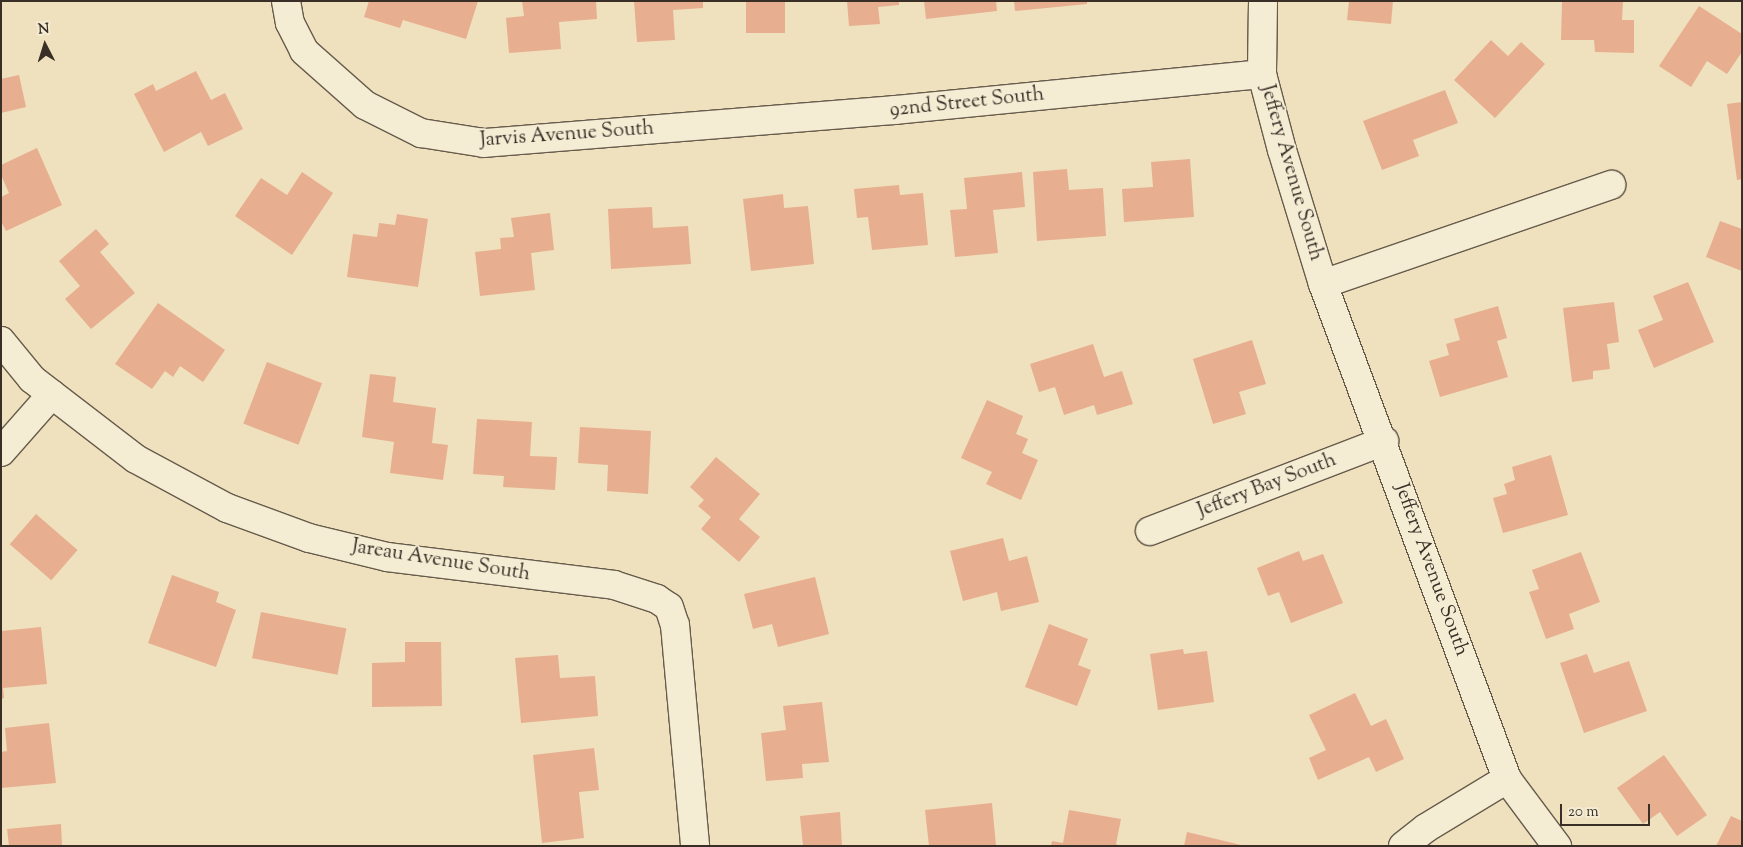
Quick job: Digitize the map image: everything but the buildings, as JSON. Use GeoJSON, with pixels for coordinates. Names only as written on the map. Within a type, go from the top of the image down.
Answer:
{"type":"FeatureCollection","features":[{"type":"Feature","properties":{"kind":"street","name":"Jarvis Avenue South"},"geometry":{"type":"LineString","coordinates":[[286,1],[290,23],[304,51],[365,105],[421,133],[484,143],[672,128]]}},
{"type":"Feature","properties":{"kind":"street","name":"Jeffery Avenue South"},"geometry":{"type":"LineString","coordinates":[[1263,1],[1262,74],[1282,150],[1323,284],[1384,441],[1507,779],[1557,846]]}},
{"type":"Feature","properties":{"kind":"street","name":"92nd Street South"},"geometry":{"type":"LineString","coordinates":[[672,128],[895,110],[1262,74]]}},
{"type":"Feature","properties":{"kind":"street","name":"Jeffery Avenue South"},"geometry":{"type":"LineString","coordinates":[[1323,284],[1611,185]]}},
{"type":"Feature","properties":{"kind":"street","name":"Jareau Avenue South"},"geometry":{"type":"LineString","coordinates":[[1,341],[32,379],[136,459],[227,508],[309,538],[387,557],[614,585],[657,599],[669,607],[675,626],[695,846]]}},
{"type":"Feature","properties":{"kind":"street"},"geometry":{"type":"LineString","coordinates":[[1,452],[52,394]]}},
{"type":"Feature","properties":{"kind":"street","name":"Jeffery Bay South"},"geometry":{"type":"LineString","coordinates":[[1150,531],[1384,441]]}},
{"type":"Feature","properties":{"kind":"street"},"geometry":{"type":"LineString","coordinates":[[1403,846],[1426,828],[1507,779]]}}]}
